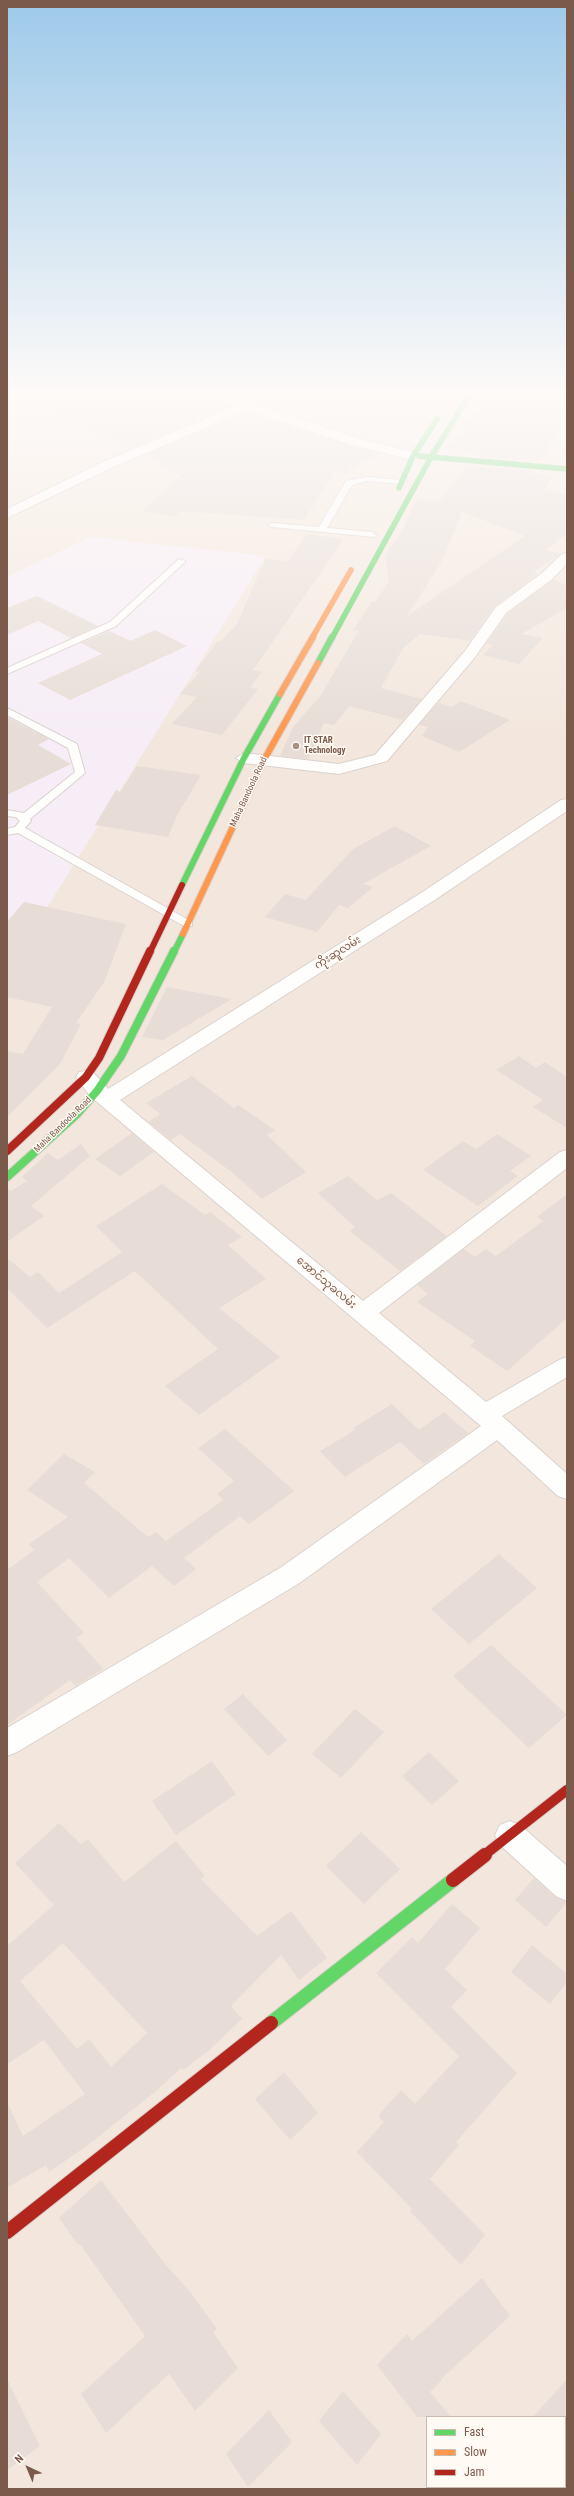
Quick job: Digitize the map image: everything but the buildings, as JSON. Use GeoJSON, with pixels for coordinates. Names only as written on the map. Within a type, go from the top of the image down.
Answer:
{"type":"FeatureCollection","features":[{"type":"Feature","properties":{"kind":"main road","name":"Maha Bandoola Road"},"geometry":{"type":"LineString","coordinates":[[7,1177],[77,1114],[121,1056],[188,924],[264,760],[404,505]]}},
{"type":"Feature","properties":{"kind":"main road","name":"Maha Bandoola Road"},"geometry":{"type":"LineString","coordinates":[[97,1089],[99,1058],[244,758],[356,562]]}},
{"type":"Feature","properties":{"kind":"main road","name":"Maha Bandoola Road"},"geometry":{"type":"LineString","coordinates":[[7,1151],[59,1104],[97,1089]]}},
{"type":"Feature","properties":{"kind":"main road"},"geometry":{"type":"LineString","coordinates":[[7,2232],[567,1790]]}},
{"type":"Feature","properties":{"kind":"street"},"geometry":{"type":"LineString","coordinates":[[7,514],[25,505]]}},
{"type":"Feature","properties":{"kind":"street"},"geometry":{"type":"LineString","coordinates":[[244,758],[339,769],[381,758],[470,654],[501,610],[546,577],[567,557]]}},
{"type":"Feature","properties":{"kind":"street","name":"ကိုးဆူလမ်း"},"geometry":{"type":"LineString","coordinates":[[97,1089],[427,897],[567,804]]}},
{"type":"Feature","properties":{"kind":"street","name":"အောင်သုခလမ်း"},"geometry":{"type":"LineString","coordinates":[[97,1089],[362,1314],[491,1421],[567,1489]]}},
{"type":"Feature","properties":{"kind":"street"},"geometry":{"type":"LineString","coordinates":[[362,1314],[567,1157]]}},
{"type":"Feature","properties":{"kind":"street"},"geometry":{"type":"LineString","coordinates":[[7,1743],[289,1576],[491,1421],[567,1366]]}},
{"type":"Feature","properties":{"kind":"street"},"geometry":{"type":"LineString","coordinates":[[510,1835],[567,1886]]}},
{"type":"Feature","properties":{"kind":"lane"},"geometry":{"type":"LineString","coordinates":[[322,530],[337,505]]}},
{"type":"Feature","properties":{"kind":"lane"},"geometry":{"type":"LineString","coordinates":[[272,525],[372,535]]}},
{"type":"Feature","properties":{"kind":"lane"},"geometry":{"type":"LineString","coordinates":[[7,671],[113,624],[182,561]]}},
{"type":"Feature","properties":{"kind":"lane"},"geometry":{"type":"LineString","coordinates":[[7,711],[73,746],[80,773],[25,818]]}},
{"type":"Feature","properties":{"kind":"lane"},"geometry":{"type":"LineString","coordinates":[[7,813],[19,814],[25,818]]}},
{"type":"Feature","properties":{"kind":"lane"},"geometry":{"type":"LineString","coordinates":[[7,832],[19,829],[25,824],[25,818]]}},
{"type":"Feature","properties":{"kind":"lane"},"geometry":{"type":"LineString","coordinates":[[19,829],[188,924]]}},
{"type":"Feature","properties":{"kind":"shaded area"},"geometry":{"type":"Polygon","coordinates":[[[7,505],[567,505],[567,2489],[7,2489],[7,505]]]}},
{"type":"Feature","properties":{"kind":"shaded area"},"geometry":{"type":"Polygon","coordinates":[[[90,537],[266,556],[7,972],[7,577],[90,537]]]}},
{"type":"Feature","properties":{"kind":"traffic: fast"},"geometry":{"type":"LineString","coordinates":[[318,663],[404,505]]}},
{"type":"Feature","properties":{"kind":"traffic: fast"},"geometry":{"type":"LineString","coordinates":[[182,885],[244,758],[280,694]]}},
{"type":"Feature","properties":{"kind":"traffic: fast"},"geometry":{"type":"LineString","coordinates":[[7,1177],[77,1114],[97,1091],[121,1056],[183,934]]}},
{"type":"Feature","properties":{"kind":"traffic: fast"},"geometry":{"type":"LineString","coordinates":[[271,2023],[453,1880]]}},
{"type":"Feature","properties":{"kind":"traffic: slow"},"geometry":{"type":"LineString","coordinates":[[280,694],[351,570]]}},
{"type":"Feature","properties":{"kind":"traffic: slow"},"geometry":{"type":"LineString","coordinates":[[183,934],[264,760],[318,663]]}},
{"type":"Feature","properties":{"kind":"traffic: jam"},"geometry":{"type":"LineString","coordinates":[[7,1151],[86,1077],[99,1058],[182,885]]}},
{"type":"Feature","properties":{"kind":"traffic: jam"},"geometry":{"type":"LineString","coordinates":[[453,1880],[567,1790]]}},
{"type":"Feature","properties":{"kind":"traffic: jam"},"geometry":{"type":"LineString","coordinates":[[7,2232],[271,2023]]}},
{"type":"Feature","properties":{"kind":"place","name":"IT STAR Technology"},"geometry":{"type":"Point","coordinates":[296,746]}}]}
